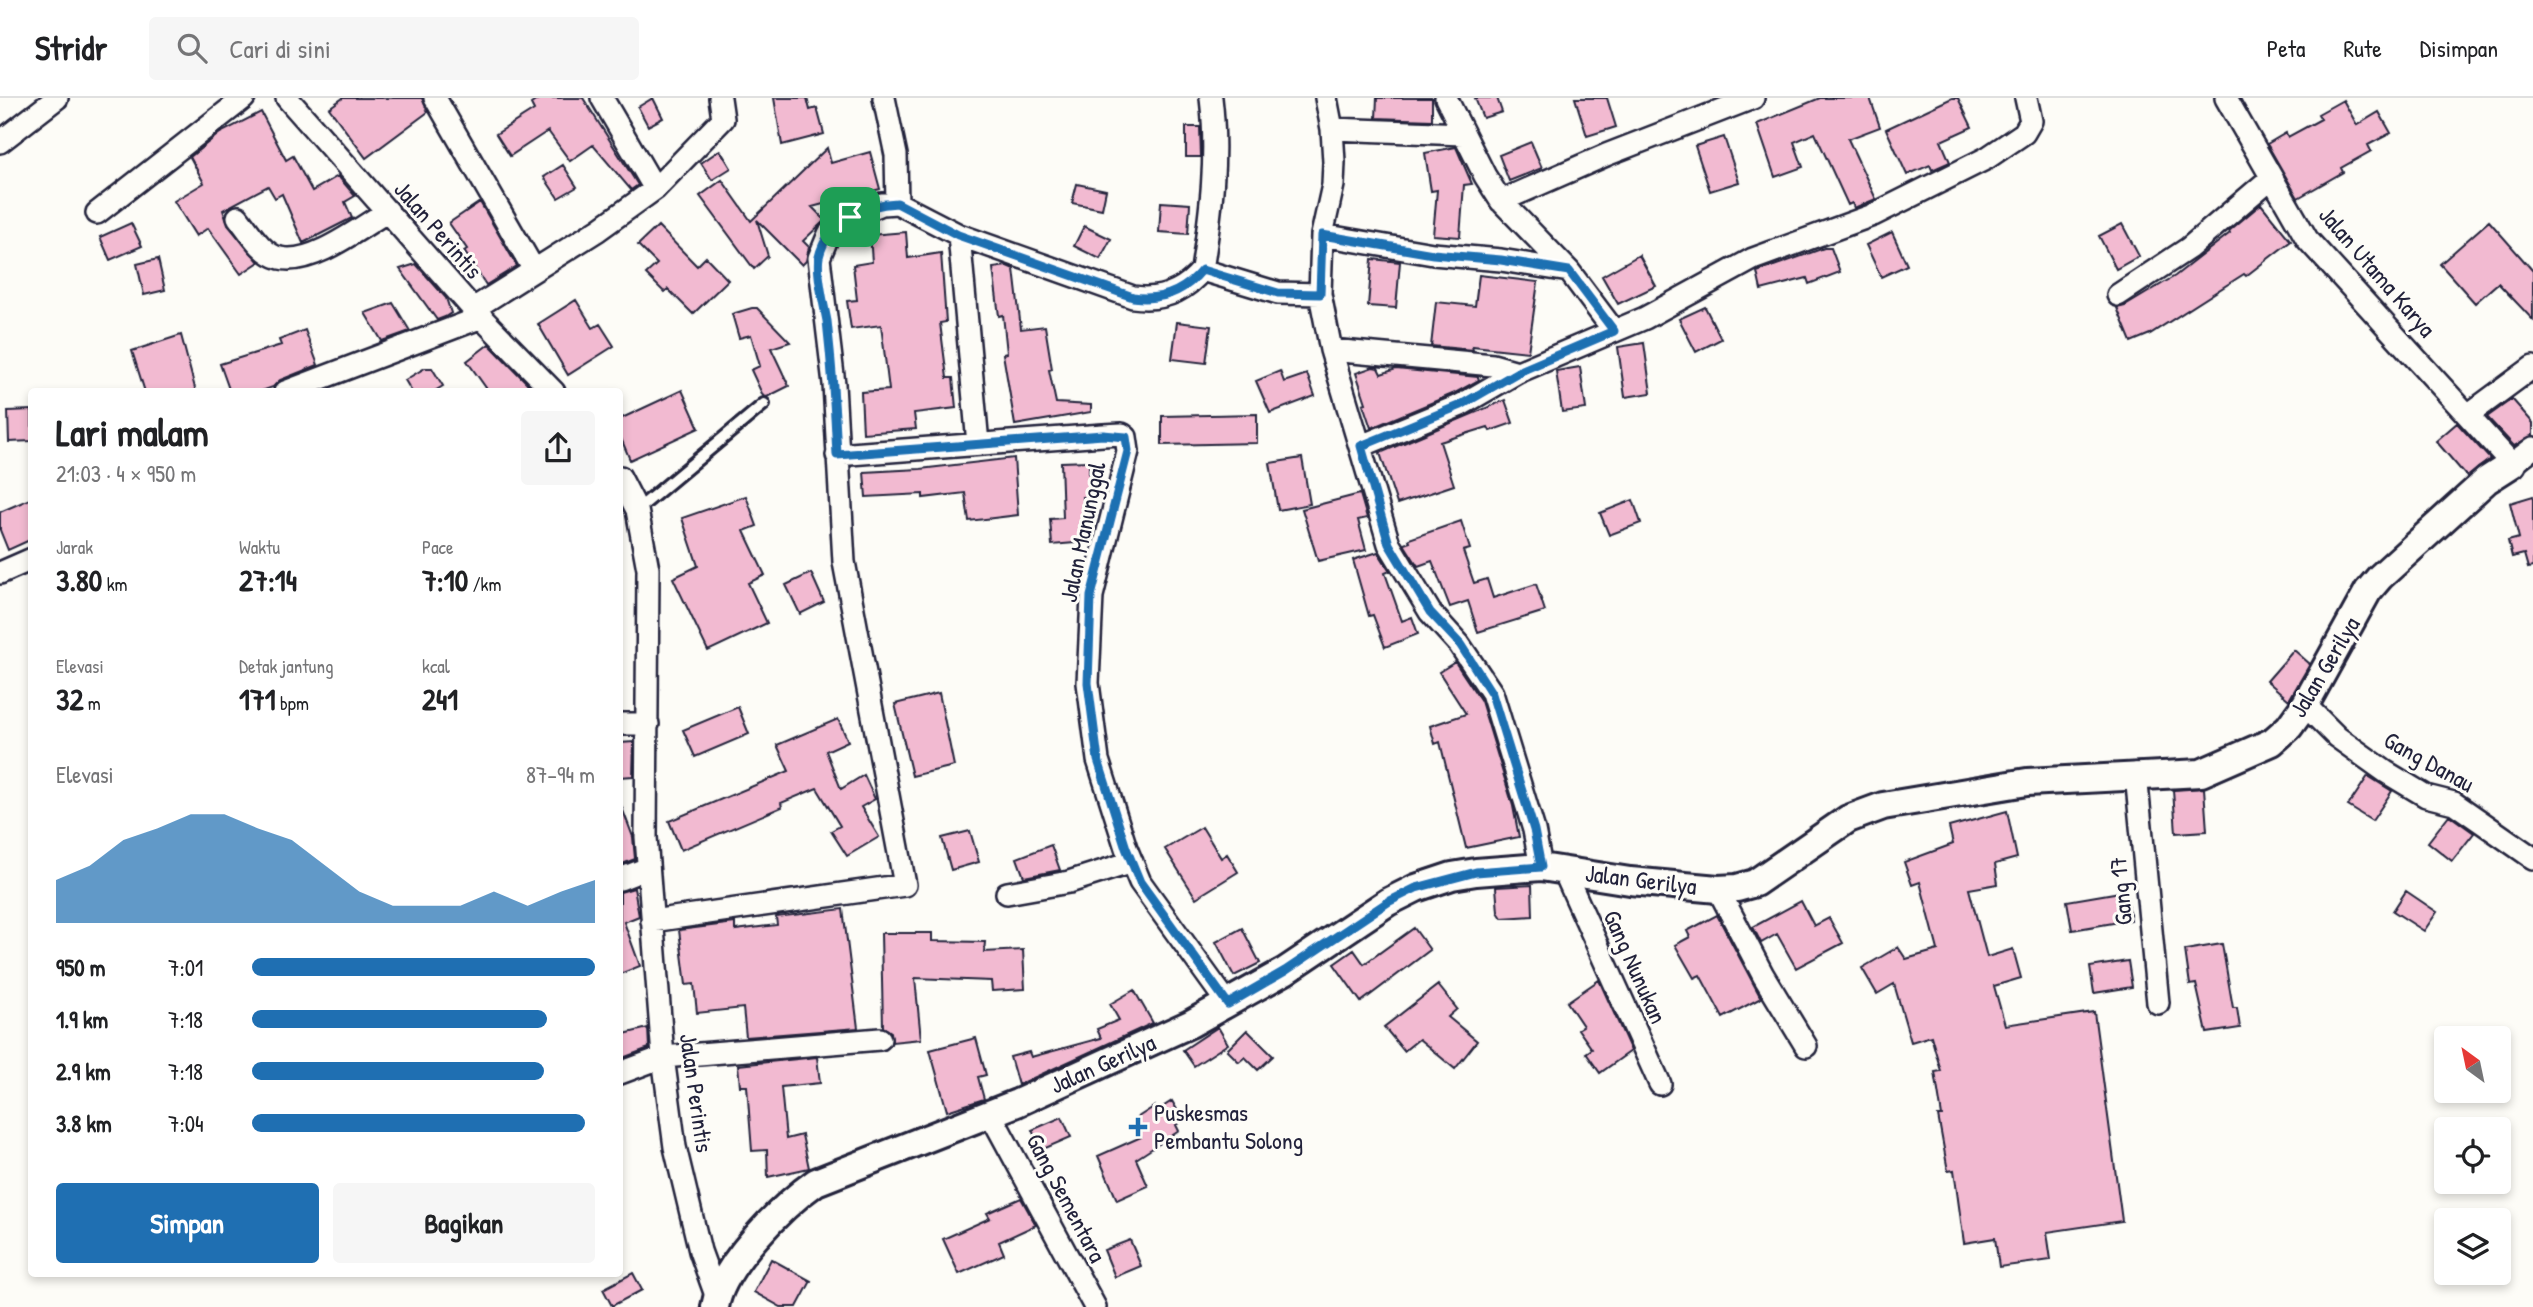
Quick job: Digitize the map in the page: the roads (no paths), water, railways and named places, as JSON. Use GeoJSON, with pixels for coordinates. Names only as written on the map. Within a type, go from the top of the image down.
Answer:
{"type":"FeatureCollection","features":[{"type":"Feature","properties":{"kind":"street"},"geometry":{"type":"LineString","coordinates":[[0,142],[57,98]]}},
{"type":"Feature","properties":{"kind":"street"},"geometry":{"type":"LineString","coordinates":[[97,213],[244,98]]}},
{"type":"Feature","properties":{"kind":"street","name":"Jalan Perintis"},"geometry":{"type":"LineString","coordinates":[[287,98],[477,313],[550,388]]}},
{"type":"Feature","properties":{"kind":"street"},"geometry":{"type":"LineString","coordinates":[[435,98],[534,270]]}},
{"type":"Feature","properties":{"kind":"street"},"geometry":{"type":"LineString","coordinates":[[602,98],[655,189]]}},
{"type":"Feature","properties":{"kind":"street"},"geometry":{"type":"LineString","coordinates":[[295,388],[477,313],[534,270],[598,230],[655,189],[723,119],[720,98]]}},
{"type":"Feature","properties":{"kind":"street"},"geometry":{"type":"LineString","coordinates":[[884,98],[897,155],[897,203]]}},
{"type":"Feature","properties":{"kind":"street"},"geometry":{"type":"LineString","coordinates":[[652,921],[905,885],[844,562],[834,384],[819,258],[829,234],[850,217],[882,204],[897,203],[958,235],[1133,297],[1146,299],[1165,296],[1189,286],[1202,270],[1213,192],[1215,136],[1211,98]]}},
{"type":"Feature","properties":{"kind":"street","name":"Gang Nunukan"},"geometry":{"type":"LineString","coordinates":[[1326,98],[1332,129],[1333,185],[1322,235],[1320,294],[1331,350],[1389,544],[1430,612],[1460,644],[1492,694],[1534,830],[1660,1084]]}},
{"type":"Feature","properties":{"kind":"street"},"geometry":{"type":"LineString","coordinates":[[1446,98],[1485,176],[1501,201],[1569,271],[1614,331]]}},
{"type":"Feature","properties":{"kind":"street"},"geometry":{"type":"LineString","coordinates":[[1501,201],[1606,155],[1753,98]]}},
{"type":"Feature","properties":{"kind":"street"},"geometry":{"type":"LineString","coordinates":[[1361,446],[1461,405],[1518,372],[1645,318],[1752,259],[1873,215],[1987,158],[2024,133],[2031,121],[2026,98]]}},
{"type":"Feature","properties":{"kind":"street","name":"Jalan Utama Karya"},"geometry":{"type":"LineString","coordinates":[[2226,98],[2307,239],[2468,415],[2523,456]]}},
{"type":"Feature","properties":{"kind":"street"},"geometry":{"type":"LineString","coordinates":[[1332,129],[1463,134]]}},
{"type":"Feature","properties":{"kind":"street"},"geometry":{"type":"LineString","coordinates":[[2118,295],[2189,248],[2271,178]]}},
{"type":"Feature","properties":{"kind":"street"},"geometry":{"type":"LineString","coordinates":[[238,217],[263,248],[279,258],[301,259],[321,251],[388,211]]}},
{"type":"Feature","properties":{"kind":"street"},"geometry":{"type":"LineString","coordinates":[[837,455],[978,444],[958,235]]}},
{"type":"Feature","properties":{"kind":"street"},"geometry":{"type":"LineString","coordinates":[[1322,235],[1433,254],[1501,260],[1569,271]]}},
{"type":"Feature","properties":{"kind":"street"},"geometry":{"type":"LineString","coordinates":[[1202,270],[1278,293],[1320,294]]}},
{"type":"Feature","properties":{"kind":"street"},"geometry":{"type":"LineString","coordinates":[[1331,350],[1493,365],[1518,372]]}},
{"type":"Feature","properties":{"kind":"street"},"geometry":{"type":"LineString","coordinates":[[2468,415],[2533,367]]}},
{"type":"Feature","properties":{"kind":"street","name":"Jalan Manunggal"},"geometry":{"type":"LineString","coordinates":[[978,444],[1122,434],[1128,443],[1091,596],[1088,683],[1098,760],[1140,882],[1228,1004]]}},
{"type":"Feature","properties":{"kind":"street","name":"Jalan Gerilya"},"geometry":{"type":"LineString","coordinates":[[716,1302],[737,1262],[770,1221],[792,1199],[817,1182],[990,1113],[1190,1024],[1285,971],[1388,902],[1416,888],[1476,872],[1553,869],[1630,881],[1718,889],[1755,883],[1848,819],[1883,806],[2028,782],[2136,774],[2201,773],[2272,743],[2289,727],[2305,705],[2368,591],[2380,577],[2487,480],[2523,456]]}},
{"type":"Feature","properties":{"kind":"street","name":"Jalan Perintis"},"geometry":{"type":"LineString","coordinates":[[623,483],[637,510],[648,569],[646,837],[663,1057],[675,1147],[700,1251],[716,1302]]}},
{"type":"Feature","properties":{"kind":"street"},"geometry":{"type":"LineString","coordinates":[[0,573],[28,561]]}},
{"type":"Feature","properties":{"kind":"street","name":"Gang Danau"},"geometry":{"type":"LineString","coordinates":[[2305,705],[2337,737],[2386,772],[2426,796],[2454,803],[2533,858]]}},
{"type":"Feature","properties":{"kind":"street"},"geometry":{"type":"LineString","coordinates":[[623,724],[648,724]]}},
{"type":"Feature","properties":{"kind":"street","name":"Gang 17"},"geometry":{"type":"LineString","coordinates":[[2136,774],[2158,1003]]}},
{"type":"Feature","properties":{"kind":"street"},"geometry":{"type":"LineString","coordinates":[[1007,893],[1069,882],[1132,862]]}},
{"type":"Feature","properties":{"kind":"street"},"geometry":{"type":"LineString","coordinates":[[623,878],[648,869]]}},
{"type":"Feature","properties":{"kind":"street"},"geometry":{"type":"LineString","coordinates":[[1718,889],[1806,1046]]}},
{"type":"Feature","properties":{"kind":"street"},"geometry":{"type":"LineString","coordinates":[[623,1072],[663,1057],[880,1040]]}},
{"type":"Feature","properties":{"kind":"street","name":"Gang Sementara"},"geometry":{"type":"LineString","coordinates":[[990,1113],[1095,1307]]}},
{"type":"Feature","properties":{"kind":"lane"},"geometry":{"type":"LineString","coordinates":[[637,510],[764,404]]}},
{"type":"Feature","properties":{"kind":"place","name":"Puskesmas Pembantu Solong"},"geometry":{"type":"Point","coordinates":[1138,1127]}}]}
